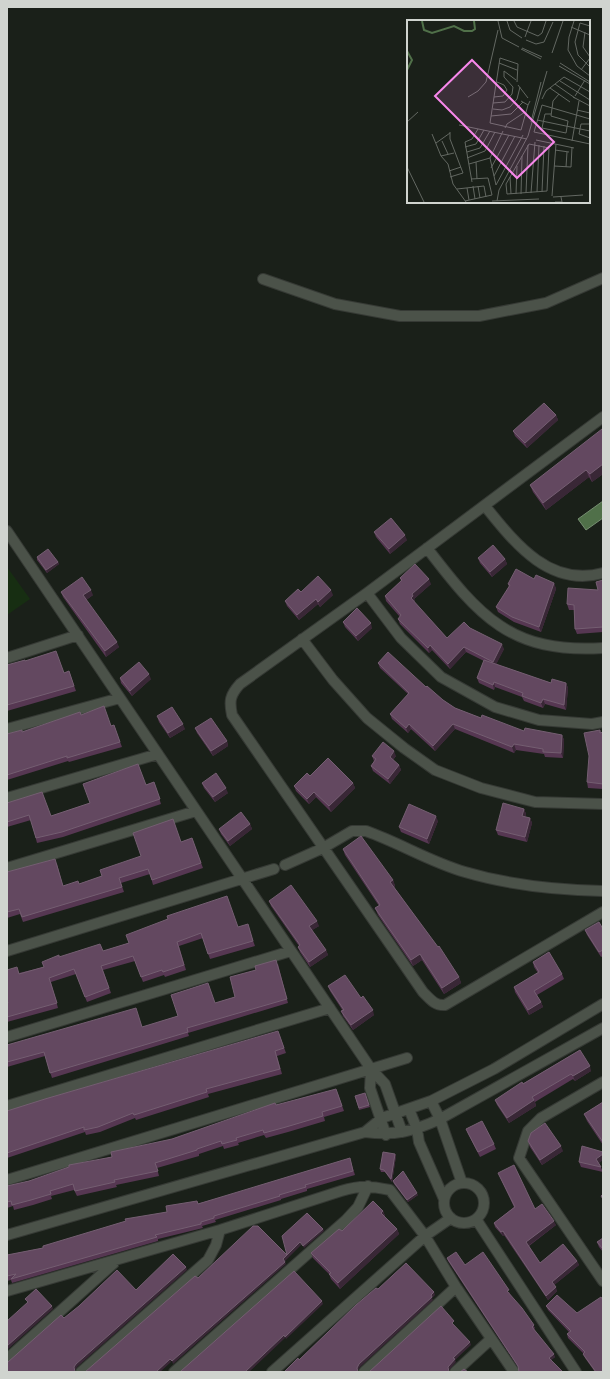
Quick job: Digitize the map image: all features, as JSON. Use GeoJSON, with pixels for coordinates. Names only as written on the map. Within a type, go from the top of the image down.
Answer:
{"type":"FeatureCollection","features":[{"type":"Feature","properties":{"kind":"street"},"geometry":{"type":"LineString","coordinates":[[263,279],[335,304],[400,316],[479,316],[546,303],[603,278]]}},
{"type":"Feature","properties":{"kind":"street"},"geometry":{"type":"LineString","coordinates":[[603,417],[367,593],[240,684],[232,693],[229,703],[232,715],[323,848],[423,992],[432,1002],[439,1006],[446,1006],[603,912]]}},
{"type":"Feature","properties":{"kind":"street"},"geometry":{"type":"LineString","coordinates":[[485,506],[511,538],[536,562],[568,574],[603,573]]}},
{"type":"Feature","properties":{"kind":"street"},"geometry":{"type":"LineString","coordinates":[[7,531],[371,1069],[386,1084],[397,1113],[402,1132]]}},
{"type":"Feature","properties":{"kind":"street"},"geometry":{"type":"LineString","coordinates":[[427,548],[462,594],[481,613],[501,628],[533,643],[576,650],[603,648]]}},
{"type":"Feature","properties":{"kind":"street"},"geometry":{"type":"LineString","coordinates":[[367,593],[401,638],[441,677],[494,707],[539,720],[592,724],[603,722]]}},
{"type":"Feature","properties":{"kind":"street"},"geometry":{"type":"LineString","coordinates":[[7,658],[78,635]]}},
{"type":"Feature","properties":{"kind":"street"},"geometry":{"type":"LineString","coordinates":[[302,639],[333,680],[367,718],[404,748],[435,770],[481,788],[535,802],[603,804]]}},
{"type":"Feature","properties":{"kind":"street"},"geometry":{"type":"LineString","coordinates":[[7,730],[120,698]]}},
{"type":"Feature","properties":{"kind":"street"},"geometry":{"type":"LineString","coordinates":[[7,798],[158,754]]}},
{"type":"Feature","properties":{"kind":"street"},"geometry":{"type":"LineString","coordinates":[[7,868],[196,811]]}},
{"type":"Feature","properties":{"kind":"street"},"geometry":{"type":"LineString","coordinates":[[285,865],[323,848],[352,831],[366,831],[464,872],[510,882],[603,891]]}},
{"type":"Feature","properties":{"kind":"street"},"geometry":{"type":"LineString","coordinates":[[7,951],[274,869]]}},
{"type":"Feature","properties":{"kind":"street"},"geometry":{"type":"LineString","coordinates":[[7,1037],[292,951]]}},
{"type":"Feature","properties":{"kind":"street"},"geometry":{"type":"LineString","coordinates":[[7,1235],[365,1132],[382,1118],[431,1101],[494,1069],[603,1004]]}},
{"type":"Feature","properties":{"kind":"street"},"geometry":{"type":"LineString","coordinates":[[7,1106],[330,1008]]}},
{"type":"Feature","properties":{"kind":"street"},"geometry":{"type":"LineString","coordinates":[[365,1132],[386,1135],[417,1129],[440,1119],[603,1028]]}},
{"type":"Feature","properties":{"kind":"street"},"geometry":{"type":"LineString","coordinates":[[7,1180],[407,1058]]}},
{"type":"Feature","properties":{"kind":"street"},"geometry":{"type":"LineString","coordinates":[[371,1069],[370,1088],[382,1118],[386,1135]]}},
{"type":"Feature","properties":{"kind":"street"},"geometry":{"type":"LineString","coordinates":[[603,1082],[541,1118],[528,1130],[519,1158],[603,1281]]}},
{"type":"Feature","properties":{"kind":"street"},"geometry":{"type":"LineString","coordinates":[[431,1101],[440,1119],[446,1141],[462,1183]]}},
{"type":"Feature","properties":{"kind":"street"},"geometry":{"type":"LineString","coordinates":[[408,1109],[417,1129],[419,1142],[444,1199],[447,1213],[451,1218],[464,1223],[476,1219],[483,1209],[483,1196],[474,1186],[462,1183],[451,1188],[444,1199]]}},
{"type":"Feature","properties":{"kind":"street"},"geometry":{"type":"LineString","coordinates":[[7,1291],[220,1230],[341,1191],[360,1186],[368,1186],[390,1190],[425,1236],[456,1288],[514,1372]]}},
{"type":"Feature","properties":{"kind":"street"},"geometry":{"type":"LineString","coordinates":[[174,1372],[346,1220],[358,1207],[368,1186]]}},
{"type":"Feature","properties":{"kind":"street"},"geometry":{"type":"LineString","coordinates":[[272,1372],[425,1236],[451,1218]]}},
{"type":"Feature","properties":{"kind":"street"},"geometry":{"type":"LineString","coordinates":[[476,1219],[576,1372]]}},
{"type":"Feature","properties":{"kind":"street"},"geometry":{"type":"LineString","coordinates":[[82,1372],[208,1260],[216,1245],[220,1230]]}},
{"type":"Feature","properties":{"kind":"street"},"geometry":{"type":"LineString","coordinates":[[7,1359],[117,1260]]}},
{"type":"Feature","properties":{"kind":"street"},"geometry":{"type":"LineString","coordinates":[[364,1372],[456,1288]]}},
{"type":"Feature","properties":{"kind":"street"},"geometry":{"type":"LineString","coordinates":[[455,1372],[491,1339]]}},
{"type":"Feature","properties":{"kind":"shaded area"},"geometry":{"type":"Polygon","coordinates":[[[603,501],[603,518],[586,530],[578,519],[603,501]]]}},
{"type":"Feature","properties":{"kind":"shaded area"},"geometry":{"type":"Polygon","coordinates":[[[7,567],[30,599],[7,615],[7,567]]]}},
{"type":"Feature","properties":{"kind":"building"},"geometry":{"type":"Polygon","coordinates":[[[544,403],[556,415],[525,443],[513,431],[544,403]]]}},
{"type":"Feature","properties":{"kind":"building"},"geometry":{"type":"Polygon","coordinates":[[[602,429],[603,464],[590,474],[586,470],[543,503],[530,485],[602,429]]]}},
{"type":"Feature","properties":{"kind":"building"},"geometry":{"type":"Polygon","coordinates":[[[391,518],[405,535],[389,549],[374,532],[391,518]]]}},
{"type":"Feature","properties":{"kind":"building"},"geometry":{"type":"Polygon","coordinates":[[[493,545],[505,559],[490,572],[478,558],[493,545]]]}},
{"type":"Feature","properties":{"kind":"building"},"geometry":{"type":"Polygon","coordinates":[[[48,549],[58,562],[46,570],[37,557],[48,549]]]}},
{"type":"Feature","properties":{"kind":"building"},"geometry":{"type":"Polygon","coordinates":[[[415,564],[429,579],[412,594],[413,596],[411,598],[447,638],[464,622],[470,628],[502,644],[493,662],[464,647],[448,664],[430,645],[428,648],[398,619],[401,615],[385,596],[402,580],[400,578],[415,564]]]}},
{"type":"Feature","properties":{"kind":"building"},"geometry":{"type":"Polygon","coordinates":[[[516,569],[534,579],[536,575],[554,583],[539,627],[512,617],[496,607],[510,585],[508,584],[516,569]]]}},
{"type":"Feature","properties":{"kind":"building"},"geometry":{"type":"Polygon","coordinates":[[[318,576],[331,590],[318,602],[316,599],[297,615],[285,601],[298,589],[301,592],[318,576]]]}},
{"type":"Feature","properties":{"kind":"building"},"geometry":{"type":"Polygon","coordinates":[[[82,577],[91,590],[83,595],[117,642],[105,651],[61,592],[82,577]]]}},
{"type":"Feature","properties":{"kind":"building"},"geometry":{"type":"Polygon","coordinates":[[[603,580],[603,627],[575,629],[574,605],[567,604],[568,588],[598,590],[596,582],[603,580]]]}},
{"type":"Feature","properties":{"kind":"building"},"geometry":{"type":"Polygon","coordinates":[[[357,608],[371,623],[356,636],[343,622],[357,608]]]}},
{"type":"Feature","properties":{"kind":"building"},"geometry":{"type":"Polygon","coordinates":[[[56,651],[64,673],[69,671],[74,686],[7,705],[7,665],[56,651]]]}},
{"type":"Feature","properties":{"kind":"building"},"geometry":{"type":"Polygon","coordinates":[[[388,652],[426,687],[427,686],[455,708],[481,718],[482,715],[524,731],[525,728],[562,735],[561,753],[543,752],[543,749],[514,744],[512,747],[453,724],[433,746],[409,724],[406,728],[390,714],[409,693],[378,663],[388,652]]]}},
{"type":"Feature","properties":{"kind":"building"},"geometry":{"type":"Polygon","coordinates":[[[484,660],[551,683],[552,679],[566,683],[564,705],[543,699],[541,703],[522,696],[523,693],[494,682],[493,685],[477,678],[484,660]]]}},
{"type":"Feature","properties":{"kind":"building"},"geometry":{"type":"Polygon","coordinates":[[[139,662],[149,674],[130,691],[120,678],[139,662]]]}},
{"type":"Feature","properties":{"kind":"building"},"geometry":{"type":"Polygon","coordinates":[[[104,706],[111,726],[114,725],[120,742],[67,758],[67,756],[7,775],[7,734],[22,730],[22,732],[80,712],[81,715],[104,706]]]}},
{"type":"Feature","properties":{"kind":"building"},"geometry":{"type":"Polygon","coordinates":[[[172,707],[183,724],[168,733],[157,716],[172,707]]]}},
{"type":"Feature","properties":{"kind":"building"},"geometry":{"type":"Polygon","coordinates":[[[211,718],[227,741],[211,751],[195,728],[211,718]]]}},
{"type":"Feature","properties":{"kind":"building"},"geometry":{"type":"Polygon","coordinates":[[[600,730],[600,733],[603,732],[603,784],[587,782],[589,756],[584,733],[600,730]]]}},
{"type":"Feature","properties":{"kind":"building"},"geometry":{"type":"Polygon","coordinates":[[[383,742],[394,751],[390,757],[399,765],[388,779],[371,766],[376,759],[372,756],[383,742]]]}},
{"type":"Feature","properties":{"kind":"building"},"geometry":{"type":"Polygon","coordinates":[[[328,758],[353,783],[329,806],[314,792],[307,799],[294,786],[307,773],[310,776],[328,758]]]}},
{"type":"Feature","properties":{"kind":"building"},"geometry":{"type":"Polygon","coordinates":[[[138,764],[146,785],[154,782],[160,799],[62,832],[36,838],[29,815],[7,822],[7,803],[42,792],[51,816],[90,803],[83,784],[138,764]]]}},
{"type":"Feature","properties":{"kind":"building"},"geometry":{"type":"Polygon","coordinates":[[[216,773],[226,788],[213,797],[202,783],[216,773]]]}},
{"type":"Feature","properties":{"kind":"building"},"geometry":{"type":"Polygon","coordinates":[[[503,803],[524,809],[522,816],[530,818],[525,837],[496,830],[503,803]]]}},
{"type":"Feature","properties":{"kind":"building"},"geometry":{"type":"Polygon","coordinates":[[[409,804],[436,816],[427,839],[399,827],[409,804]]]}},
{"type":"Feature","properties":{"kind":"building"},"geometry":{"type":"Polygon","coordinates":[[[241,812],[250,824],[228,841],[219,829],[241,812]]]}},
{"type":"Feature","properties":{"kind":"building"},"geometry":{"type":"Polygon","coordinates":[[[173,819],[181,842],[192,838],[201,863],[152,880],[148,869],[119,878],[122,887],[22,917],[19,909],[7,912],[7,872],[55,859],[63,886],[78,881],[79,884],[102,876],[100,870],[141,856],[133,833],[173,819]]]}},
{"type":"Feature","properties":{"kind":"building"},"geometry":{"type":"Polygon","coordinates":[[[361,836],[393,880],[390,882],[438,947],[439,946],[459,977],[442,988],[420,954],[411,960],[375,908],[380,905],[343,849],[361,836]]]}},
{"type":"Feature","properties":{"kind":"building"},"geometry":{"type":"Polygon","coordinates":[[[291,885],[317,921],[309,926],[326,950],[309,962],[298,947],[300,945],[269,901],[291,885]]]}},
{"type":"Feature","properties":{"kind":"building"},"geometry":{"type":"Polygon","coordinates":[[[227,896],[238,927],[248,924],[253,941],[208,954],[201,933],[177,942],[184,965],[141,977],[133,956],[101,966],[109,988],[85,997],[74,969],[49,978],[57,1003],[7,1017],[7,970],[17,967],[19,974],[44,967],[42,962],[59,955],[59,957],[100,944],[103,951],[129,943],[126,935],[168,919],[167,916],[227,896]]]}},
{"type":"Feature","properties":{"kind":"building"},"geometry":{"type":"Polygon","coordinates":[[[599,922],[603,929],[603,950],[599,952],[585,930],[599,922]]]}},
{"type":"Feature","properties":{"kind":"building"},"geometry":{"type":"Polygon","coordinates":[[[549,952],[562,974],[534,991],[541,1002],[528,1010],[514,987],[539,972],[533,962],[549,952]]]}},
{"type":"Feature","properties":{"kind":"building"},"geometry":{"type":"Polygon","coordinates":[[[276,960],[287,999],[187,1028],[188,1032],[50,1073],[44,1052],[7,1062],[7,1045],[136,1008],[142,1027],[178,1016],[171,995],[208,983],[215,1003],[235,997],[230,977],[256,970],[255,966],[276,960]]]}},
{"type":"Feature","properties":{"kind":"building"},"geometry":{"type":"Polygon","coordinates":[[[345,975],[361,998],[363,996],[373,1010],[351,1025],[341,1011],[344,1010],[328,986],[345,975]]]}},
{"type":"Feature","properties":{"kind":"building"},"geometry":{"type":"Polygon","coordinates":[[[278,1031],[284,1048],[275,1051],[280,1069],[206,1089],[207,1092],[134,1115],[133,1113],[98,1127],[84,1130],[84,1127],[7,1153],[7,1111],[278,1031]]]}},
{"type":"Feature","properties":{"kind":"building"},"geometry":{"type":"Polygon","coordinates":[[[580,1050],[590,1066],[573,1076],[571,1074],[532,1097],[534,1100],[507,1118],[495,1100],[522,1082],[523,1084],[580,1050]]]}},
{"type":"Feature","properties":{"kind":"building"},"geometry":{"type":"Polygon","coordinates":[[[336,1089],[342,1106],[322,1112],[323,1116],[264,1133],[263,1130],[222,1144],[221,1141],[155,1163],[158,1171],[114,1180],[115,1182],[75,1191],[73,1184],[50,1191],[51,1194],[31,1200],[12,1205],[11,1201],[7,1202],[7,1186],[29,1181],[69,1167],[69,1165],[112,1157],[111,1152],[172,1139],[275,1103],[276,1105],[336,1089]]]}},
{"type":"Feature","properties":{"kind":"building"},"geometry":{"type":"Polygon","coordinates":[[[365,1093],[369,1105],[359,1108],[355,1096],[365,1093]]]}},
{"type":"Feature","properties":{"kind":"building"},"geometry":{"type":"Polygon","coordinates":[[[603,1102],[603,1142],[584,1114],[603,1102]]]}},
{"type":"Feature","properties":{"kind":"building"},"geometry":{"type":"Polygon","coordinates":[[[482,1121],[494,1144],[478,1152],[466,1129],[482,1121]]]}},
{"type":"Feature","properties":{"kind":"building"},"geometry":{"type":"Polygon","coordinates":[[[545,1123],[561,1146],[540,1160],[528,1141],[531,1133],[545,1123]]]}},
{"type":"Feature","properties":{"kind":"building"},"geometry":{"type":"Polygon","coordinates":[[[582,1146],[603,1152],[603,1154],[596,1159],[601,1167],[579,1162],[582,1146]]]}},
{"type":"Feature","properties":{"kind":"building"},"geometry":{"type":"Polygon","coordinates":[[[383,1152],[395,1154],[391,1179],[384,1170],[380,1169],[383,1152]]]}},
{"type":"Feature","properties":{"kind":"building"},"geometry":{"type":"Polygon","coordinates":[[[350,1158],[353,1171],[305,1185],[306,1187],[279,1195],[280,1196],[214,1216],[214,1218],[201,1222],[201,1224],[155,1235],[157,1237],[11,1279],[16,1274],[7,1276],[7,1255],[43,1248],[43,1246],[126,1221],[125,1219],[167,1212],[166,1206],[197,1201],[198,1204],[350,1158]]]}},
{"type":"Feature","properties":{"kind":"building"},"geometry":{"type":"Polygon","coordinates":[[[514,1165],[535,1209],[542,1204],[554,1221],[526,1242],[540,1263],[563,1244],[577,1261],[552,1282],[556,1287],[546,1296],[503,1231],[501,1232],[494,1223],[515,1207],[498,1173],[514,1165]]]}},
{"type":"Feature","properties":{"kind":"building"},"geometry":{"type":"Polygon","coordinates":[[[403,1171],[417,1193],[407,1200],[393,1181],[403,1171]]]}},
{"type":"Feature","properties":{"kind":"building"},"geometry":{"type":"Polygon","coordinates":[[[373,1201],[383,1211],[381,1213],[397,1229],[338,1283],[329,1274],[331,1273],[311,1253],[339,1229],[342,1231],[373,1201]]]}},
{"type":"Feature","properties":{"kind":"building"},"geometry":{"type":"Polygon","coordinates":[[[307,1213],[323,1229],[303,1246],[300,1242],[287,1255],[282,1236],[307,1213]]]}},
{"type":"Feature","properties":{"kind":"building"},"geometry":{"type":"Polygon","coordinates":[[[253,1226],[258,1226],[287,1255],[283,1259],[285,1262],[172,1361],[170,1359],[156,1372],[85,1372],[195,1276],[198,1278],[253,1226]]]}},
{"type":"Feature","properties":{"kind":"building"},"geometry":{"type":"Polygon","coordinates":[[[603,1238],[603,1249],[597,1242],[603,1238]]]}},
{"type":"Feature","properties":{"kind":"building"},"geometry":{"type":"Polygon","coordinates":[[[456,1252],[465,1265],[483,1252],[509,1290],[507,1291],[534,1325],[532,1327],[554,1354],[549,1358],[563,1372],[519,1372],[518,1366],[447,1258],[456,1252]]]}},
{"type":"Feature","properties":{"kind":"building"},"geometry":{"type":"Polygon","coordinates":[[[173,1254],[186,1267],[76,1364],[74,1367],[75,1372],[7,1372],[7,1362],[61,1315],[64,1318],[79,1306],[117,1270],[136,1290],[173,1254]]]}},
{"type":"Feature","properties":{"kind":"building"},"geometry":{"type":"Polygon","coordinates":[[[406,1263],[434,1292],[431,1295],[432,1297],[359,1364],[357,1368],[358,1372],[284,1372],[298,1358],[299,1360],[356,1305],[376,1288],[378,1289],[406,1263]]]}},
{"type":"Feature","properties":{"kind":"building"},"geometry":{"type":"Polygon","coordinates":[[[294,1271],[322,1301],[285,1337],[284,1335],[245,1372],[181,1371],[294,1271]]]}},
{"type":"Feature","properties":{"kind":"building"},"geometry":{"type":"Polygon","coordinates":[[[36,1289],[52,1306],[7,1346],[7,1321],[28,1302],[25,1299],[36,1289]]]}},
{"type":"Feature","properties":{"kind":"building"},"geometry":{"type":"Polygon","coordinates":[[[557,1295],[577,1313],[601,1297],[603,1300],[603,1372],[596,1372],[583,1354],[585,1352],[567,1334],[571,1331],[546,1306],[557,1295]]]}},
{"type":"Feature","properties":{"kind":"building"},"geometry":{"type":"Polygon","coordinates":[[[441,1306],[454,1321],[452,1323],[470,1342],[453,1358],[455,1359],[448,1367],[449,1372],[369,1372],[441,1306]]]}},
{"type":"Feature","properties":{"kind":"building"},"geometry":{"type":"Polygon","coordinates":[[[464,1369],[468,1372],[460,1372],[464,1369]]]}}]}
